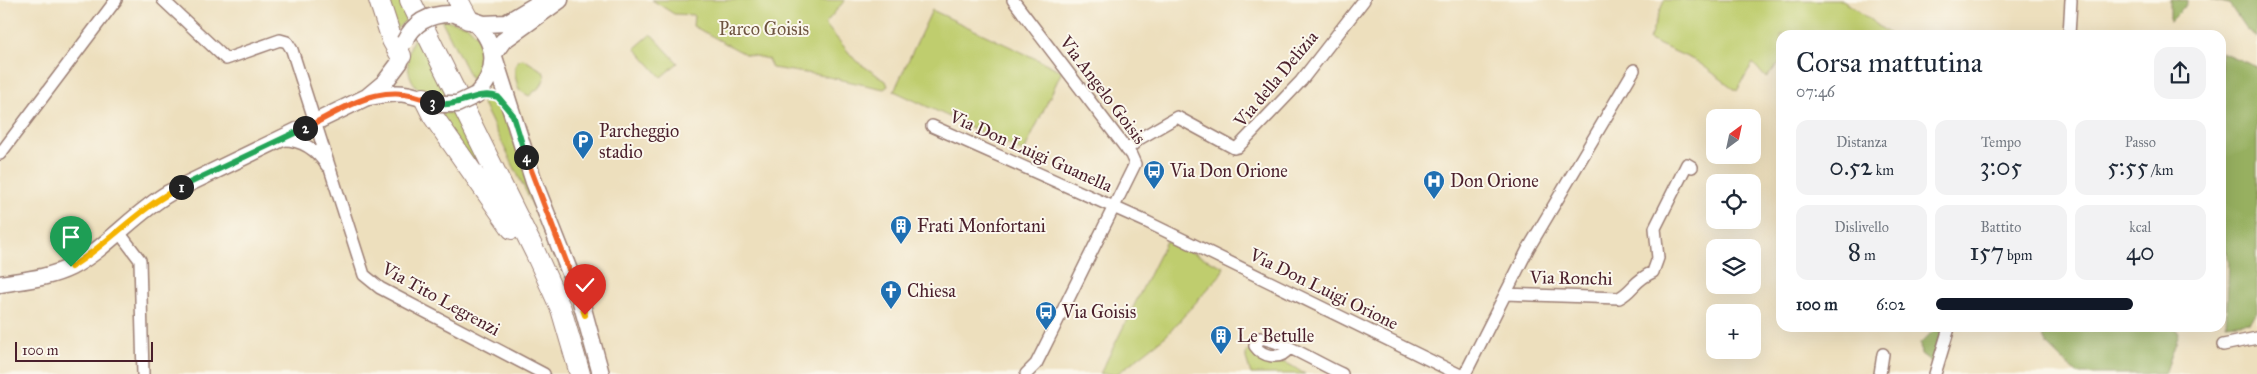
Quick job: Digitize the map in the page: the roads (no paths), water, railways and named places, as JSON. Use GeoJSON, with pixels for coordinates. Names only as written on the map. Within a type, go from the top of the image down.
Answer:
{"type":"FeatureCollection","features":[{"type":"Feature","properties":{"kind":"highway"},"geometry":{"type":"LineString","coordinates":[[379,0],[392,40],[402,53]]}},
{"type":"Feature","properties":{"kind":"highway"},"geometry":{"type":"LineString","coordinates":[[410,0],[535,252],[564,317],[580,374]]}},
{"type":"Feature","properties":{"kind":"highway"},"geometry":{"type":"LineString","coordinates":[[424,0],[547,247],[570,304],[589,374]]}},
{"type":"Feature","properties":{"kind":"highway"},"geometry":{"type":"LineString","coordinates":[[427,100],[431,112],[513,231],[553,315],[562,339],[571,374]]}},
{"type":"Feature","properties":{"kind":"street"},"geometry":{"type":"LineString","coordinates":[[0,154],[116,0]]}},
{"type":"Feature","properties":{"kind":"street","name":"Via Tito Legrenzi"},"geometry":{"type":"LineString","coordinates":[[163,0],[226,59],[280,40],[287,42],[292,50],[317,122],[360,267],[370,281],[544,374]]}},
{"type":"Feature","properties":{"kind":"street"},"geometry":{"type":"LineString","coordinates":[[0,284],[44,276],[71,267],[94,252],[152,203],[168,193],[281,140],[366,97],[385,82],[414,28],[423,20],[435,15],[462,13],[484,24],[506,23],[544,0]]}},
{"type":"Feature","properties":{"kind":"street"},"geometry":{"type":"LineString","coordinates":[[366,97],[395,92],[427,100],[457,104],[476,95],[489,78],[493,56],[503,41],[560,0]]}},
{"type":"Feature","properties":{"kind":"street","name":"Via Angelo Goisis"},"geometry":{"type":"LineString","coordinates":[[1012,0],[1127,150],[1133,160],[1134,167],[1036,364],[1026,374]]}},
{"type":"Feature","properties":{"kind":"street","name":"Via della Delizia"},"geometry":{"type":"LineString","coordinates":[[1127,150],[1139,139],[1177,117],[1234,148],[1238,147],[1300,81],[1364,0]]}},
{"type":"Feature","properties":{"kind":"street"},"geometry":{"type":"LineString","coordinates":[[2069,30],[2071,0]]}},
{"type":"Feature","properties":{"kind":"street"},"geometry":{"type":"LineString","coordinates":[[462,13],[486,36],[534,182],[580,298],[600,374]]}},
{"type":"Feature","properties":{"kind":"street"},"geometry":{"type":"LineString","coordinates":[[402,53],[407,81],[427,100]]}},
{"type":"Feature","properties":{"kind":"street","name":"Via Ronchi"},"geometry":{"type":"LineString","coordinates":[[1465,374],[1528,249],[1634,70]]}},
{"type":"Feature","properties":{"kind":"street"},"geometry":{"type":"LineString","coordinates":[[476,95],[494,96],[502,99],[513,115]]}},
{"type":"Feature","properties":{"kind":"street","name":"Via Don Luigi Guanella"},"geometry":{"type":"LineString","coordinates":[[932,126],[1115,207]]}},
{"type":"Feature","properties":{"kind":"street","name":"Via Tito Legrenzi"},"geometry":{"type":"LineString","coordinates":[[281,140],[291,140],[308,146],[322,158],[332,173]]}},
{"type":"Feature","properties":{"kind":"street","name":"Via Ronchi"},"geometry":{"type":"LineString","coordinates":[[1506,294],[1610,298],[1627,294],[1641,278],[1653,272],[1658,258],[1655,228],[1687,164],[1692,167]]}},
{"type":"Feature","properties":{"kind":"street","name":"Via Don Luigi Orione"},"geometry":{"type":"LineString","coordinates":[[1115,207],[1458,374]]}},
{"type":"Feature","properties":{"kind":"street"},"geometry":{"type":"LineString","coordinates":[[118,231],[137,252],[140,260],[143,374]]}},
{"type":"Feature","properties":{"kind":"street"},"geometry":{"type":"LineString","coordinates":[[1935,374],[1948,332]]}},
{"type":"Feature","properties":{"kind":"street"},"geometry":{"type":"LineString","coordinates":[[2223,345],[2257,338]]}},
{"type":"Feature","properties":{"kind":"street"},"geometry":{"type":"LineString","coordinates":[[1288,349],[1342,374]]}},
{"type":"Feature","properties":{"kind":"street"},"geometry":{"type":"LineString","coordinates":[[1880,374],[1882,354]]}},
{"type":"Feature","properties":{"kind":"place","name":"Parcheggio stadio"},"geometry":{"type":"Point","coordinates":[583,160]}},
{"type":"Feature","properties":{"kind":"place","name":"Via Don Orione"},"geometry":{"type":"Point","coordinates":[1154,190]}},
{"type":"Feature","properties":{"kind":"place","name":"Don Orione"},"geometry":{"type":"Point","coordinates":[1434,200]}},
{"type":"Feature","properties":{"kind":"place","name":"Frati Monfortani"},"geometry":{"type":"Point","coordinates":[901,245]}},
{"type":"Feature","properties":{"kind":"place","name":"Chiesa"},"geometry":{"type":"Point","coordinates":[891,310]}},
{"type":"Feature","properties":{"kind":"place","name":"Via Goisis"},"geometry":{"type":"Point","coordinates":[1046,331]}},
{"type":"Feature","properties":{"kind":"place","name":"Le Betulle"},"geometry":{"type":"Point","coordinates":[1221,355]}},
{"type":"Feature","properties":{"kind":"park label","name":"Parco Goisis"},"geometry":{"type":"Point","coordinates":[764,29]}}]}
